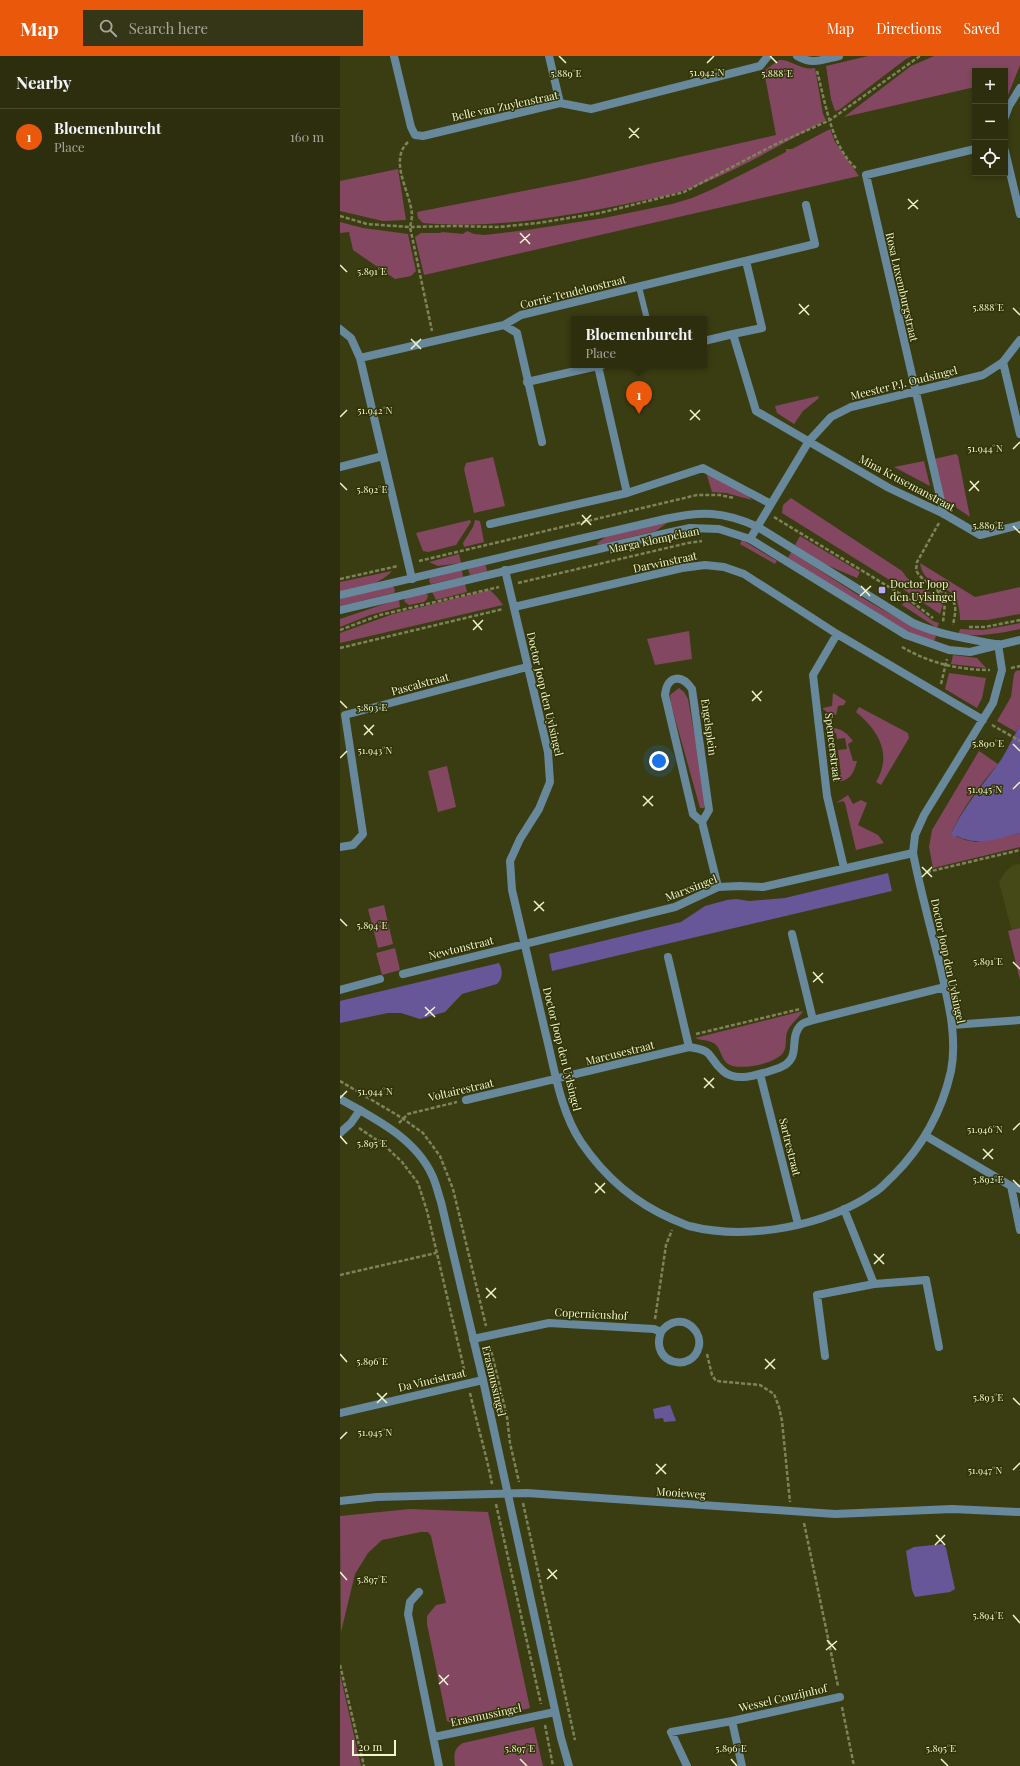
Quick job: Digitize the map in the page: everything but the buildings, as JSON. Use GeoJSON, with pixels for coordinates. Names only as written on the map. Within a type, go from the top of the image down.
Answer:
{"type":"FeatureCollection","features":[{"type":"Feature","properties":{"kind":"street"},"geometry":{"type":"LineString","coordinates":[[394,56],[410,122],[415,135]]}},
{"type":"Feature","properties":{"kind":"street"},"geometry":{"type":"LineString","coordinates":[[549,56],[560,103]]}},
{"type":"Feature","properties":{"kind":"street","name":"Belle van Zuylenstraat"},"geometry":{"type":"LineString","coordinates":[[415,135],[424,136],[560,103],[591,109],[760,66],[768,56]]}},
{"type":"Feature","properties":{"kind":"street"},"geometry":{"type":"LineString","coordinates":[[797,56],[806,61],[814,62],[839,56]]}},
{"type":"Feature","properties":{"kind":"street"},"geometry":{"type":"LineString","coordinates":[[1008,109],[1020,88]]}},
{"type":"Feature","properties":{"kind":"street"},"geometry":{"type":"LineString","coordinates":[[866,175],[972,150]]}},
{"type":"Feature","properties":{"kind":"street"},"geometry":{"type":"LineString","coordinates":[[1008,164],[1020,214]]}},
{"type":"Feature","properties":{"kind":"street","name":"Rosa Luxemburgstraat"},"geometry":{"type":"LineString","coordinates":[[866,175],[944,514]]}},
{"type":"Feature","properties":{"kind":"street","name":"Corrie Tendeloostraat"},"geometry":{"type":"LineString","coordinates":[[360,358],[504,325],[521,316],[815,244],[806,205]]}},
{"type":"Feature","properties":{"kind":"street"},"geometry":{"type":"LineString","coordinates":[[707,340],[762,328],[746,261]]}},
{"type":"Feature","properties":{"kind":"street"},"geometry":{"type":"LineString","coordinates":[[504,325],[517,333],[527,382],[542,442]]}},
{"type":"Feature","properties":{"kind":"street"},"geometry":{"type":"LineString","coordinates":[[340,329],[351,338],[360,358],[416,591]]}},
{"type":"Feature","properties":{"kind":"street","name":"Mina Krusemanstraat"},"geometry":{"type":"LineString","coordinates":[[733,334],[756,410],[889,488],[944,514],[980,535],[1020,525]]}},
{"type":"Feature","properties":{"kind":"street","name":"Meester P.J. Oudsingel"},"geometry":{"type":"LineString","coordinates":[[750,539],[809,441],[831,417],[851,407],[983,375],[1003,362],[1020,340]]}},
{"type":"Feature","properties":{"kind":"street"},"geometry":{"type":"LineString","coordinates":[[1003,362],[1020,434]]}},
{"type":"Feature","properties":{"kind":"street"},"geometry":{"type":"LineString","coordinates":[[527,382],[591,368]]}},
{"type":"Feature","properties":{"kind":"street"},"geometry":{"type":"LineString","coordinates":[[600,368],[627,493]]}},
{"type":"Feature","properties":{"kind":"street"},"geometry":{"type":"LineString","coordinates":[[340,467],[383,456]]}},
{"type":"Feature","properties":{"kind":"street"},"geometry":{"type":"LineString","coordinates":[[490,524],[627,493],[703,468],[771,504]]}},
{"type":"Feature","properties":{"kind":"street","name":"Marga Klompélaan"},"geometry":{"type":"LineString","coordinates":[[340,595],[694,513],[718,514],[739,518],[758,527],[913,623],[930,631],[952,637],[998,644]]}},
{"type":"Feature","properties":{"kind":"street","name":"Marga Klompélaan"},"geometry":{"type":"LineString","coordinates":[[340,610],[505,570],[690,528],[719,529],[750,539],[906,635],[938,647],[970,652],[998,644],[1020,640]]}},
{"type":"Feature","properties":{"kind":"street","name":"Doctor Joop den Uylsingel"},"geometry":{"type":"LineString","coordinates":[[502,558],[548,752],[550,782],[538,809],[520,839],[510,861],[512,890],[557,1080],[569,1119],[580,1140],[604,1172],[637,1201],[676,1220],[695,1227],[741,1232],[775,1229],[822,1218],[844,1209],[876,1192],[907,1162],[926,1136],[942,1103],[951,1070],[953,1045],[952,1025],[945,987],[913,853],[915,835],[924,815],[993,703],[1002,670],[998,644]]}},
{"type":"Feature","properties":{"kind":"street","name":"Darwinstraat"},"geometry":{"type":"LineString","coordinates":[[514,607],[682,568],[705,564],[724,567],[744,574],[837,634],[983,720]]}},
{"type":"Feature","properties":{"kind":"street","name":"Spencerstraat"},"geometry":{"type":"LineString","coordinates":[[837,634],[813,675],[828,796],[844,868]]}},
{"type":"Feature","properties":{"kind":"street","name":"Pascalstraat"},"geometry":{"type":"LineString","coordinates":[[340,847],[353,845],[363,834],[345,716],[527,667]]}},
{"type":"Feature","properties":{"kind":"street","name":"Engelsplein"},"geometry":{"type":"LineString","coordinates":[[702,822],[709,810],[692,689],[687,681],[680,678],[673,680],[666,686],[665,695],[693,814],[702,822],[718,887]]}},
{"type":"Feature","properties":{"kind":"street","name":"Marxsingel"},"geometry":{"type":"LineString","coordinates":[[525,944],[675,907],[718,887],[763,887],[913,853]]}},
{"type":"Feature","properties":{"kind":"street"},"geometry":{"type":"LineString","coordinates":[[792,934],[813,1020]]}},
{"type":"Feature","properties":{"kind":"street","name":"Newtonstraat"},"geometry":{"type":"LineString","coordinates":[[403,974],[525,944]]}},
{"type":"Feature","properties":{"kind":"street"},"geometry":{"type":"LineString","coordinates":[[668,957],[689,1047],[704,1050],[711,1055],[723,1072],[739,1078],[760,1074],[784,1066],[794,1054],[795,1035],[800,1026],[813,1020],[945,987]]}},
{"type":"Feature","properties":{"kind":"street"},"geometry":{"type":"LineString","coordinates":[[340,990],[380,979]]}},
{"type":"Feature","properties":{"kind":"street"},"geometry":{"type":"LineString","coordinates":[[952,1025],[1020,1020]]}},
{"type":"Feature","properties":{"kind":"street","name":"Marcusestraat"},"geometry":{"type":"LineString","coordinates":[[557,1080],[689,1047]]}},
{"type":"Feature","properties":{"kind":"street","name":"Sartrestraat"},"geometry":{"type":"LineString","coordinates":[[760,1074],[798,1224]]}},
{"type":"Feature","properties":{"kind":"street","name":"Voltairestraat"},"geometry":{"type":"LineString","coordinates":[[466,1100],[557,1080]]}},
{"type":"Feature","properties":{"kind":"street","name":"Erasmussingel"},"geometry":{"type":"LineString","coordinates":[[340,1099],[393,1131],[407,1142],[419,1155],[432,1175],[441,1202],[474,1339],[555,1712],[569,1766]]}},
{"type":"Feature","properties":{"kind":"street"},"geometry":{"type":"LineString","coordinates":[[340,1133],[351,1123],[360,1110]]}},
{"type":"Feature","properties":{"kind":"street"},"geometry":{"type":"LineString","coordinates":[[926,1136],[1011,1186],[1020,1189]]}},
{"type":"Feature","properties":{"kind":"street"},"geometry":{"type":"LineString","coordinates":[[1011,1186],[1020,1230]]}},
{"type":"Feature","properties":{"kind":"street"},"geometry":{"type":"LineString","coordinates":[[844,1209],[874,1284]]}},
{"type":"Feature","properties":{"kind":"street"},"geometry":{"type":"LineString","coordinates":[[825,1356],[818,1295],[874,1284],[926,1280],[939,1347]]}},
{"type":"Feature","properties":{"kind":"street"},"geometry":{"type":"LineString","coordinates":[[685,1322],[696,1330],[700,1344],[698,1350],[689,1360],[676,1363],[670,1361],[660,1352],[657,1331],[671,1323],[685,1322]]}},
{"type":"Feature","properties":{"kind":"street","name":"Copernicushof"},"geometry":{"type":"LineString","coordinates":[[474,1339],[549,1323],[657,1331]]}},
{"type":"Feature","properties":{"kind":"street","name":"Da Vincistraat"},"geometry":{"type":"LineString","coordinates":[[340,1413],[483,1380]]}},
{"type":"Feature","properties":{"kind":"street","name":"Mooieweg"},"geometry":{"type":"LineString","coordinates":[[340,1500],[494,1493],[527,1493],[835,1514],[952,1509],[1020,1512]]}},
{"type":"Feature","properties":{"kind":"street"},"geometry":{"type":"LineString","coordinates":[[419,1592],[410,1602],[408,1614],[440,1766]]}},
{"type":"Feature","properties":{"kind":"street","name":"Wessel Couzijnhof"},"geometry":{"type":"LineString","coordinates":[[687,1766],[671,1732],[732,1721],[840,1696]]}},
{"type":"Feature","properties":{"kind":"street","name":"Erasmussingel"},"geometry":{"type":"LineString","coordinates":[[434,1737],[555,1712]]}},
{"type":"Feature","properties":{"kind":"street","name":"Wessel Couzijnhof"},"geometry":{"type":"LineString","coordinates":[[732,1721],[742,1766]]}},
{"type":"Feature","properties":{"kind":"street","name":"Erasmussingel"},"geometry":{"type":"LineString","coordinates":[[561,1738],[564,1766]]}},
{"type":"Feature","properties":{"kind":"lane"},"geometry":{"type":"LineString","coordinates":[[639,287],[646,316]]}},
{"type":"Feature","properties":{"kind":"path"},"geometry":{"type":"LineString","coordinates":[[340,216],[367,224],[410,227],[499,227],[538,223],[600,213],[677,194],[684,192],[774,146],[830,120],[920,56]]}},
{"type":"Feature","properties":{"kind":"path"},"geometry":{"type":"LineString","coordinates":[[814,62],[830,120],[841,147],[853,165],[866,175]]}},
{"type":"Feature","properties":{"kind":"path"},"geometry":{"type":"LineString","coordinates":[[415,135],[403,147],[400,166],[412,215],[410,227],[434,341]]}},
{"type":"Feature","properties":{"kind":"path"},"geometry":{"type":"LineString","coordinates":[[944,514],[917,562],[916,570],[922,579],[952,600],[955,606],[953,625]]}},
{"type":"Feature","properties":{"kind":"path"},"geometry":{"type":"LineString","coordinates":[[799,532],[907,598],[935,619],[959,626]]}},
{"type":"Feature","properties":{"kind":"path","name":"Marga Klompélaan"},"geometry":{"type":"LineString","coordinates":[[340,630],[380,615],[688,543],[704,541]]}},
{"type":"Feature","properties":{"kind":"path"},"geometry":{"type":"LineString","coordinates":[[340,648],[514,607]]}},
{"type":"Feature","properties":{"kind":"path"},"geometry":{"type":"LineString","coordinates":[[965,627],[985,626],[1020,620]]}},
{"type":"Feature","properties":{"kind":"path"},"geometry":{"type":"LineString","coordinates":[[901,646],[914,654],[945,665],[972,670],[1002,670],[1020,666]]}},
{"type":"Feature","properties":{"kind":"path"},"geometry":{"type":"LineString","coordinates":[[939,694],[945,665]]}},
{"type":"Feature","properties":{"kind":"path"},"geometry":{"type":"LineString","coordinates":[[1004,731],[1020,741]]}},
{"type":"Feature","properties":{"kind":"path"},"geometry":{"type":"LineString","coordinates":[[917,874],[1020,850]]}},
{"type":"Feature","properties":{"kind":"path"},"geometry":{"type":"LineString","coordinates":[[687,1036],[810,1006]]}},
{"type":"Feature","properties":{"kind":"path","name":"Voltairestraat"},"geometry":{"type":"LineString","coordinates":[[393,1131],[402,1118],[408,1114],[466,1100]]}},
{"type":"Feature","properties":{"kind":"path"},"geometry":{"type":"LineString","coordinates":[[351,1123],[384,1145],[402,1162],[418,1183],[427,1211],[478,1430],[485,1448],[553,1766]]}},
{"type":"Feature","properties":{"kind":"path"},"geometry":{"type":"LineString","coordinates":[[657,1331],[666,1245],[676,1220]]}},
{"type":"Feature","properties":{"kind":"path"},"geometry":{"type":"LineString","coordinates":[[340,1275],[436,1253]]}},
{"type":"Feature","properties":{"kind":"path"},"geometry":{"type":"LineString","coordinates":[[700,1344],[707,1354],[712,1376],[716,1381],[760,1385],[774,1394],[777,1400],[786,1445],[791,1512]]}},
{"type":"Feature","properties":{"kind":"path"},"geometry":{"type":"LineString","coordinates":[[802,1512],[854,1766]]}},
{"type":"Feature","properties":{"kind":"path"},"geometry":{"type":"LineString","coordinates":[[340,1665],[364,1766]]}},
{"type":"Feature","properties":{"kind":"shaded area"},"geometry":{"type":"Polygon","coordinates":[[[868,56],[912,56],[839,110],[835,111],[831,99],[826,66],[868,56]]]}},
{"type":"Feature","properties":{"kind":"shaded area"},"geometry":{"type":"Polygon","coordinates":[[[934,56],[1020,56],[1020,65],[1008,95],[1008,68],[972,68],[972,88],[844,117],[911,66],[934,56]]]}},
{"type":"Feature","properties":{"kind":"shaded area"},"geometry":{"type":"Polygon","coordinates":[[[779,60],[788,61],[805,68],[815,68],[823,114],[826,120],[758,157],[706,182],[680,192],[654,198],[597,210],[547,218],[473,225],[423,223],[418,218],[417,212],[579,180],[776,135],[764,71],[779,60]]]}},
{"type":"Feature","properties":{"kind":"shaded area"},"geometry":{"type":"Polygon","coordinates":[[[830,129],[835,142],[859,176],[424,275],[415,237],[421,233],[442,232],[463,234],[467,231],[474,234],[485,235],[604,218],[672,204],[692,198],[713,189],[786,152],[786,149],[792,149],[830,129]]]}},
{"type":"Feature","properties":{"kind":"shaded area"},"geometry":{"type":"Polygon","coordinates":[[[398,169],[406,220],[383,221],[340,211],[340,181],[398,169]]]}},
{"type":"Feature","properties":{"kind":"shaded area"},"geometry":{"type":"Polygon","coordinates":[[[340,222],[363,228],[408,234],[416,271],[411,276],[395,279],[353,250],[349,232],[340,233],[340,222]]]}},
{"type":"Feature","properties":{"kind":"shaded area"},"geometry":{"type":"Polygon","coordinates":[[[818,396],[819,398],[803,411],[794,424],[777,413],[775,406],[818,396]]]}},
{"type":"Feature","properties":{"kind":"shaded area"},"geometry":{"type":"Polygon","coordinates":[[[956,454],[958,456],[970,517],[954,506],[944,504],[934,459],[956,454]]]}},
{"type":"Feature","properties":{"kind":"shaded area"},"geometry":{"type":"Polygon","coordinates":[[[493,457],[505,506],[474,513],[464,469],[466,463],[493,457]]]}},
{"type":"Feature","properties":{"kind":"shaded area"},"geometry":{"type":"Polygon","coordinates":[[[924,461],[930,486],[894,467],[924,461]]]}},
{"type":"Feature","properties":{"kind":"shaded area"},"geometry":{"type":"Polygon","coordinates":[[[706,472],[748,496],[752,500],[726,493],[712,492],[706,472]]]}},
{"type":"Feature","properties":{"kind":"shaded area"},"geometry":{"type":"Polygon","coordinates":[[[791,498],[902,571],[907,578],[940,599],[943,604],[940,614],[888,579],[782,513],[783,505],[791,498]]]}},
{"type":"Feature","properties":{"kind":"shaded area"},"geometry":{"type":"Polygon","coordinates":[[[470,520],[471,522],[456,545],[428,552],[423,551],[416,533],[470,520]]]}},
{"type":"Feature","properties":{"kind":"shaded area"},"geometry":{"type":"Polygon","coordinates":[[[475,520],[480,521],[484,542],[464,547],[463,543],[473,527],[475,520]]]}},
{"type":"Feature","properties":{"kind":"shaded area"},"geometry":{"type":"Polygon","coordinates":[[[667,523],[656,531],[598,545],[597,543],[607,536],[667,523]]]}},
{"type":"Feature","properties":{"kind":"shaded area"},"geometry":{"type":"Polygon","coordinates":[[[800,536],[860,572],[857,578],[822,563],[795,545],[800,536]]]}},
{"type":"Feature","properties":{"kind":"shaded area"},"geometry":{"type":"Polygon","coordinates":[[[742,540],[777,561],[775,564],[740,544],[742,540]]]}},
{"type":"Feature","properties":{"kind":"shaded area"},"geometry":{"type":"Polygon","coordinates":[[[791,552],[880,608],[917,628],[936,636],[934,642],[904,630],[788,558],[791,552]]]}},
{"type":"Feature","properties":{"kind":"shaded area"},"geometry":{"type":"Polygon","coordinates":[[[459,554],[461,563],[438,566],[429,562],[459,554]]]}},
{"type":"Feature","properties":{"kind":"shaded area"},"geometry":{"type":"Polygon","coordinates":[[[920,563],[975,597],[1020,587],[1020,614],[987,620],[960,620],[959,606],[955,597],[949,591],[928,579],[923,572],[920,563]]]}},
{"type":"Feature","properties":{"kind":"shaded area"},"geometry":{"type":"Polygon","coordinates":[[[484,565],[486,566],[487,571],[470,575],[468,569],[484,565]]]}},
{"type":"Feature","properties":{"kind":"shaded area"},"geometry":{"type":"Polygon","coordinates":[[[462,570],[463,577],[431,584],[429,581],[430,578],[462,570]]]}},
{"type":"Feature","properties":{"kind":"shaded area"},"geometry":{"type":"Polygon","coordinates":[[[392,571],[381,580],[374,583],[361,588],[340,592],[340,582],[392,571]]]}},
{"type":"Feature","properties":{"kind":"shaded area"},"geometry":{"type":"Polygon","coordinates":[[[465,584],[467,592],[436,600],[432,592],[465,584]]]}},
{"type":"Feature","properties":{"kind":"shaded area"},"geometry":{"type":"Polygon","coordinates":[[[393,586],[395,590],[394,593],[340,606],[340,599],[393,586]]]}},
{"type":"Feature","properties":{"kind":"shaded area"},"geometry":{"type":"Polygon","coordinates":[[[490,590],[503,605],[340,643],[340,633],[393,614],[490,590]]]}},
{"type":"Feature","properties":{"kind":"shaded area"},"geometry":{"type":"Polygon","coordinates":[[[425,593],[428,595],[424,602],[409,605],[404,600],[408,597],[425,593]]]}},
{"type":"Feature","properties":{"kind":"shaded area"},"geometry":{"type":"Polygon","coordinates":[[[399,599],[400,607],[370,615],[340,627],[340,619],[399,599]]]}},
{"type":"Feature","properties":{"kind":"shaded area"},"geometry":{"type":"Polygon","coordinates":[[[906,600],[933,621],[939,623],[937,628],[902,605],[906,600]]]}},
{"type":"Feature","properties":{"kind":"shaded area"},"geometry":{"type":"Polygon","coordinates":[[[1020,623],[1020,629],[1012,631],[982,635],[958,635],[960,629],[983,630],[1020,623]]]}},
{"type":"Feature","properties":{"kind":"shaded area"},"geometry":{"type":"Polygon","coordinates":[[[689,631],[692,659],[655,665],[647,639],[689,631]]]}},
{"type":"Feature","properties":{"kind":"shaded area"},"geometry":{"type":"Polygon","coordinates":[[[953,655],[977,658],[986,668],[951,664],[953,655]]]}},
{"type":"Feature","properties":{"kind":"shaded area"},"geometry":{"type":"Polygon","coordinates":[[[1020,670],[1020,726],[1016,732],[997,721],[1011,697],[1014,674],[1016,671],[1020,670]]]}},
{"type":"Feature","properties":{"kind":"shaded area"},"geometry":{"type":"Polygon","coordinates":[[[949,673],[986,678],[982,698],[977,708],[945,689],[949,673]]]}},
{"type":"Feature","properties":{"kind":"shaded area"},"geometry":{"type":"Polygon","coordinates":[[[679,688],[684,692],[688,699],[705,793],[704,808],[700,808],[671,704],[670,695],[679,688]]]}},
{"type":"Feature","properties":{"kind":"shaded area"},"geometry":{"type":"Polygon","coordinates":[[[833,693],[846,701],[844,705],[838,706],[836,715],[830,714],[823,709],[832,706],[833,693]]]}},
{"type":"Feature","properties":{"kind":"shaded area"},"geometry":{"type":"Polygon","coordinates":[[[859,707],[908,733],[909,738],[881,785],[876,782],[881,772],[883,762],[881,743],[871,727],[856,712],[859,707]]]}},
{"type":"Feature","properties":{"kind":"shaded area"},"geometry":{"type":"Polygon","coordinates":[[[1020,726],[1020,833],[981,841],[973,841],[957,836],[954,838],[951,834],[961,815],[1001,759],[1020,726]]]}},
{"type":"Feature","properties":{"kind":"shaded area"},"geometry":{"type":"Polygon","coordinates":[[[832,728],[844,732],[853,741],[848,744],[853,761],[857,761],[851,776],[845,780],[837,782],[831,777],[841,775],[838,750],[847,749],[845,738],[837,739],[836,733],[825,735],[827,730],[832,728]]]}},
{"type":"Feature","properties":{"kind":"shaded area"},"geometry":{"type":"Polygon","coordinates":[[[979,751],[998,764],[972,797],[960,815],[951,834],[965,840],[976,842],[1020,833],[1020,847],[933,868],[929,847],[932,830],[979,751]]]}},
{"type":"Feature","properties":{"kind":"shaded area"},"geometry":{"type":"Polygon","coordinates":[[[447,766],[456,807],[438,812],[428,771],[447,766]]]}},
{"type":"Feature","properties":{"kind":"shaded area"},"geometry":{"type":"Polygon","coordinates":[[[848,795],[853,804],[861,800],[867,803],[858,825],[878,835],[884,843],[856,850],[845,803],[843,801],[836,803],[848,795]]]}},
{"type":"Feature","properties":{"kind":"shaded area"},"geometry":{"type":"Polygon","coordinates":[[[1020,864],[1020,962],[999,882],[1006,871],[1013,865],[1020,864]]]}},
{"type":"Feature","properties":{"kind":"shaded area"},"geometry":{"type":"Polygon","coordinates":[[[888,873],[892,891],[552,971],[549,954],[681,922],[705,906],[736,899],[749,901],[785,898],[888,873]]]}},
{"type":"Feature","properties":{"kind":"shaded area"},"geometry":{"type":"Polygon","coordinates":[[[384,905],[393,944],[378,948],[368,909],[384,905]]]}},
{"type":"Feature","properties":{"kind":"shaded area"},"geometry":{"type":"Polygon","coordinates":[[[1020,928],[1020,980],[1008,931],[1020,928]]]}},
{"type":"Feature","properties":{"kind":"shaded area"},"geometry":{"type":"Polygon","coordinates":[[[395,948],[400,970],[382,975],[376,953],[395,948]]]}},
{"type":"Feature","properties":{"kind":"shaded area"},"geometry":{"type":"Polygon","coordinates":[[[499,963],[502,974],[497,984],[462,994],[445,1012],[420,1019],[401,1013],[388,1013],[340,1023],[340,1001],[499,963]]]}},
{"type":"Feature","properties":{"kind":"shaded area"},"geometry":{"type":"Polygon","coordinates":[[[803,1011],[788,1030],[783,1053],[773,1060],[757,1065],[740,1067],[728,1064],[715,1044],[710,1041],[695,1038],[803,1011]]]}},
{"type":"Feature","properties":{"kind":"shaded area"},"geometry":{"type":"Polygon","coordinates":[[[670,1405],[676,1421],[664,1422],[663,1418],[655,1419],[653,1409],[670,1405]]]}},
{"type":"Feature","properties":{"kind":"shaded area"},"geometry":{"type":"Polygon","coordinates":[[[410,1509],[488,1512],[530,1708],[459,1726],[447,1721],[427,1624],[427,1616],[436,1605],[446,1603],[431,1536],[428,1532],[382,1540],[368,1553],[355,1574],[341,1632],[340,1516],[410,1509]]]}},
{"type":"Feature","properties":{"kind":"shaded area"},"geometry":{"type":"Polygon","coordinates":[[[943,1544],[946,1548],[955,1589],[950,1592],[915,1597],[912,1590],[906,1551],[914,1547],[943,1544]]]}},
{"type":"Feature","properties":{"kind":"shaded area"},"geometry":{"type":"Polygon","coordinates":[[[340,1674],[361,1766],[340,1766],[340,1674]]]}},
{"type":"Feature","properties":{"kind":"shaded area"},"geometry":{"type":"Polygon","coordinates":[[[534,1727],[543,1766],[455,1766],[454,1759],[456,1750],[463,1743],[534,1727]]]}},
{"type":"Feature","properties":{"kind":"place","name":"Bloemenburcht"},"geometry":{"type":"Point","coordinates":[639,414]}},
{"type":"Feature","properties":{"kind":"place","name":"Doctor Joop den Uylsingel"},"geometry":{"type":"Point","coordinates":[882,590]}}]}
